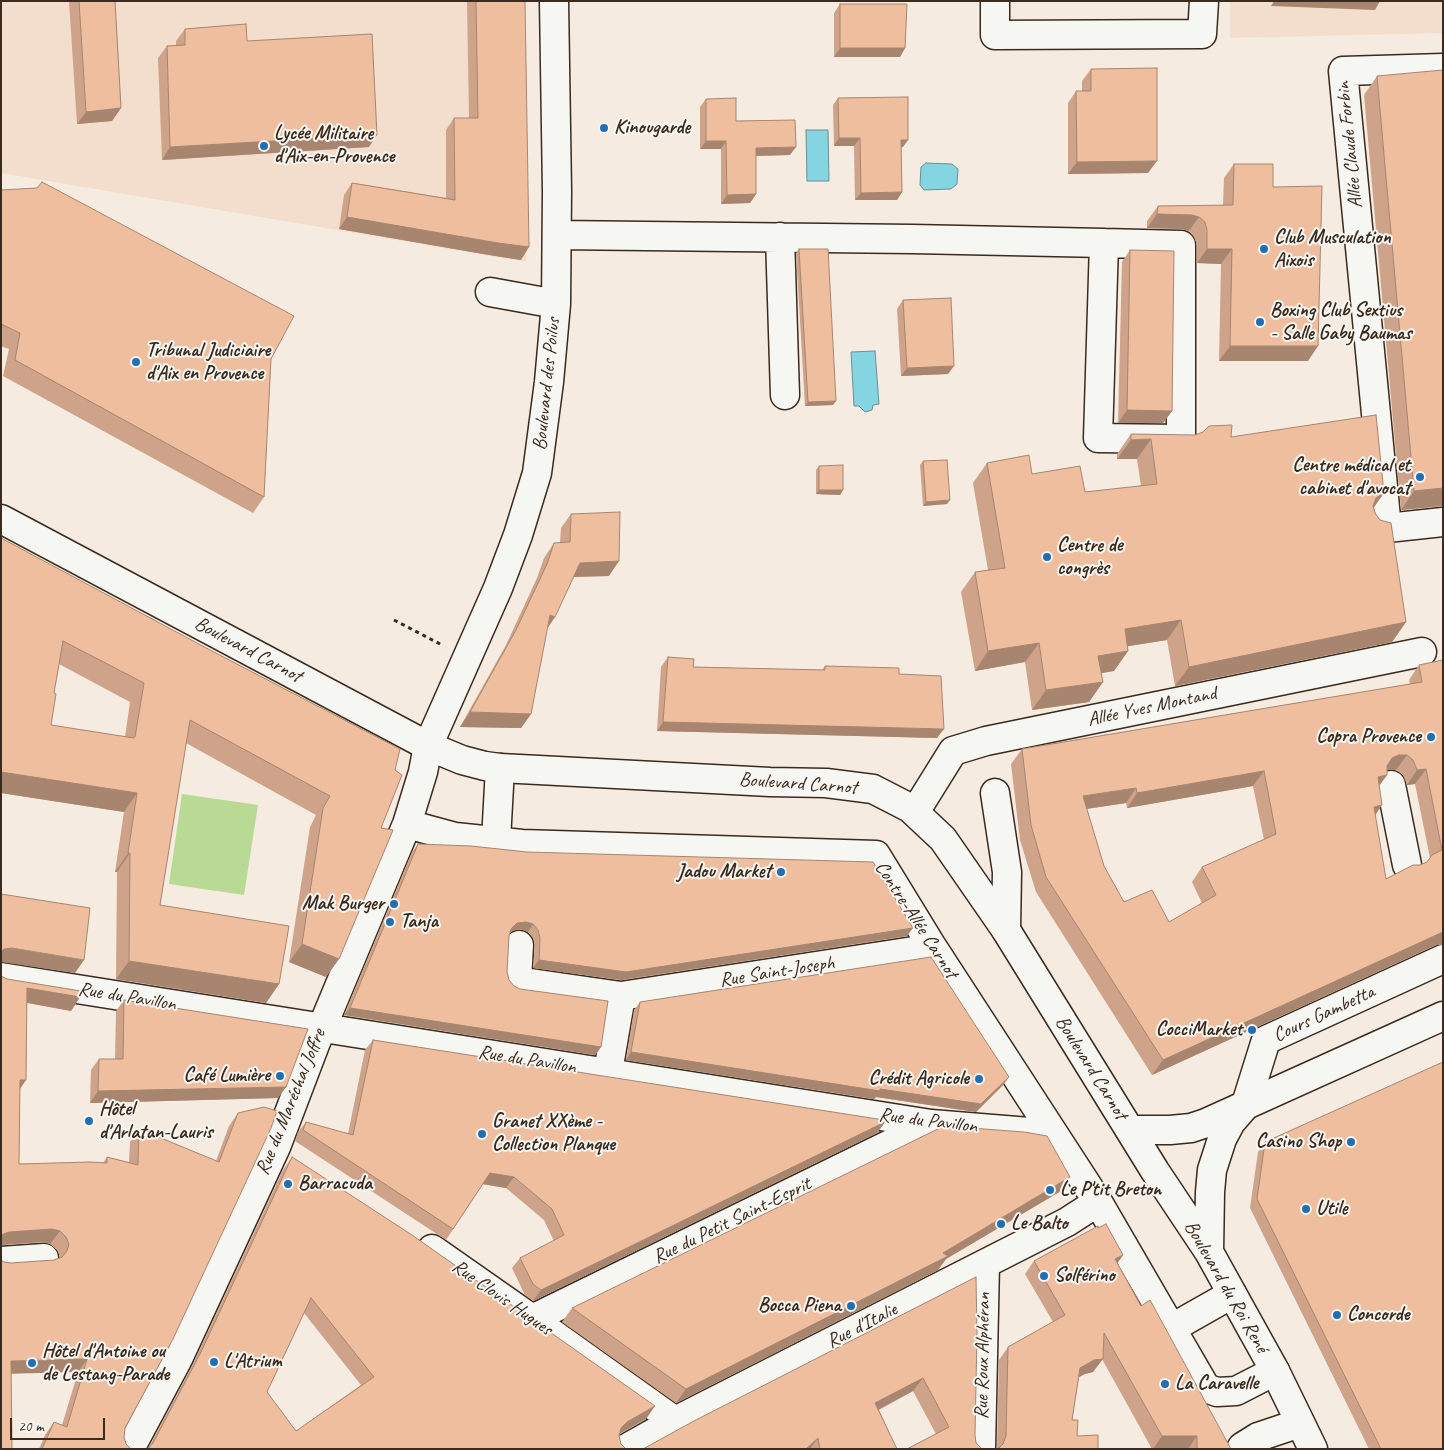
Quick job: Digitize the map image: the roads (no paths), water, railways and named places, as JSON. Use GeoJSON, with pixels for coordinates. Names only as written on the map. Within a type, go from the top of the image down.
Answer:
{"type":"FeatureCollection","features":[{"type":"Feature","properties":{"kind":"street","name":"Boulevard des Poilus"},"geometry":{"type":"LineString","coordinates":[[428,746],[498,588],[538,473],[556,304],[554,1]]}},
{"type":"Feature","properties":{"kind":"street"},"geometry":{"type":"LineString","coordinates":[[994,1],[995,34],[1202,34],[1204,1]]}},
{"type":"Feature","properties":{"kind":"street","name":"Allée Claude Forbin"},"geometry":{"type":"LineString","coordinates":[[1443,68],[1343,71],[1381,528],[1443,522]]}},
{"type":"Feature","properties":{"kind":"street"},"geometry":{"type":"LineString","coordinates":[[557,235],[780,237],[1104,243],[1181,245],[1181,439],[1098,438],[1104,243]]}},
{"type":"Feature","properties":{"kind":"street"},"geometry":{"type":"LineString","coordinates":[[780,237],[785,395]]}},
{"type":"Feature","properties":{"kind":"street"},"geometry":{"type":"LineString","coordinates":[[490,292],[556,304]]}},
{"type":"Feature","properties":{"kind":"street","name":"Boulevard Carnot"},"geometry":{"type":"LineString","coordinates":[[1,519],[428,746],[462,760],[500,768],[770,782],[826,783],[873,789],[910,808],[943,839],[1006,930],[1130,1130]]}},
{"type":"Feature","properties":{"kind":"street","name":"Allée Yves Montand"},"geometry":{"type":"LineString","coordinates":[[915,812],[953,751],[986,741],[1422,652]]}},
{"type":"Feature","properties":{"kind":"street","name":"Rue du Maréchal Joffre"},"geometry":{"type":"LineString","coordinates":[[130,1449],[286,1154],[322,1027],[407,824],[423,772],[428,746]]}},
{"type":"Feature","properties":{"kind":"street"},"geometry":{"type":"LineString","coordinates":[[407,824],[455,837],[496,840],[500,768]]}},
{"type":"Feature","properties":{"kind":"street"},"geometry":{"type":"LineString","coordinates":[[1391,784],[1407,865]]}},
{"type":"Feature","properties":{"kind":"street"},"geometry":{"type":"LineString","coordinates":[[995,793],[1007,872],[1006,930]]}},
{"type":"Feature","properties":{"kind":"street","name":"Contre-Allée Carnot"},"geometry":{"type":"LineString","coordinates":[[496,840],[522,844],[876,855],[933,948],[1098,1202],[1206,1388],[1217,1392],[1236,1391],[1275,1371]]}},
{"type":"Feature","properties":{"kind":"street","name":"Rue Saint-Joseph"},"geometry":{"type":"LineString","coordinates":[[519,945],[517,981],[620,996],[933,948]]}},
{"type":"Feature","properties":{"kind":"street","name":"Cours Gambetta"},"geometry":{"type":"LineString","coordinates":[[1209,1252],[1212,1170],[1222,1139],[1231,1122],[1246,1104],[1266,1040],[1443,959]]}},
{"type":"Feature","properties":{"kind":"street","name":"Rue du Pavillon"},"geometry":{"type":"LineString","coordinates":[[1,978],[931,1124],[1054,1134]]}},
{"type":"Feature","properties":{"kind":"street"},"geometry":{"type":"LineString","coordinates":[[608,1072],[620,996]]}},
{"type":"Feature","properties":{"kind":"street","name":"Cours Gambetta"},"geometry":{"type":"LineString","coordinates":[[1130,1130],[1170,1130],[1191,1128],[1206,1123],[1443,1016]]}},
{"type":"Feature","properties":{"kind":"street","name":"Rue du Petit Saint-Esprit"},"geometry":{"type":"LineString","coordinates":[[532,1318],[931,1124]]}},
{"type":"Feature","properties":{"kind":"street","name":"Boulevard du Roi René"},"geometry":{"type":"LineString","coordinates":[[1130,1130],[1174,1201],[1209,1252],[1275,1371],[1313,1449]]}},
{"type":"Feature","properties":{"kind":"street","name":"Rue d'Italie"},"geometry":{"type":"LineString","coordinates":[[625,1449],[675,1421],[1067,1222],[1098,1202]]}},
{"type":"Feature","properties":{"kind":"street","name":"Rue Clovis Hugues"},"geometry":{"type":"LineString","coordinates":[[412,1235],[532,1318],[675,1421]]}},
{"type":"Feature","properties":{"kind":"street"},"geometry":{"type":"LineString","coordinates":[[1,1260],[44,1258]]}},
{"type":"Feature","properties":{"kind":"street","name":"Rue Roux Alphéran"},"geometry":{"type":"LineString","coordinates":[[981,1449],[985,1264]]}},
{"type":"Feature","properties":{"kind":"street"},"geometry":{"type":"LineString","coordinates":[[1172,1328],[1232,1294]]}},
{"type":"Feature","properties":{"kind":"street"},"geometry":{"type":"LineString","coordinates":[[1241,1449],[1242,1446],[1258,1437],[1300,1423]]}},
{"type":"Feature","properties":{"kind":"water"},"geometry":{"type":"Polygon","coordinates":[[[806,130],[828,130],[829,181],[807,181],[806,130]]]}},
{"type":"Feature","properties":{"kind":"water"},"geometry":{"type":"Polygon","coordinates":[[[926,163],[952,164],[958,169],[957,184],[951,189],[924,190],[920,185],[921,167],[926,163]]]}},
{"type":"Feature","properties":{"kind":"water"},"geometry":{"type":"Polygon","coordinates":[[[875,351],[879,404],[873,405],[872,410],[865,412],[859,406],[854,406],[851,352],[875,351]]]}},
{"type":"Feature","properties":{"kind":"place","name":"Kinougarde"},"geometry":{"type":"Point","coordinates":[604,128]}},
{"type":"Feature","properties":{"kind":"place","name":"Lycée Militaire d'Aix-en-Provence"},"geometry":{"type":"Point","coordinates":[264,146]}},
{"type":"Feature","properties":{"kind":"place","name":"Club Musculation Aixois"},"geometry":{"type":"Point","coordinates":[1264,249]}},
{"type":"Feature","properties":{"kind":"place","name":"Boxing Club Sextius - Salle Gaby Baumas"},"geometry":{"type":"Point","coordinates":[1260,322]}},
{"type":"Feature","properties":{"kind":"place","name":"Tribunal Judiciaire d'Aix en Provence"},"geometry":{"type":"Point","coordinates":[136,362]}},
{"type":"Feature","properties":{"kind":"place","name":"Centre médical et cabinet d'avocat"},"geometry":{"type":"Point","coordinates":[1420,477]}},
{"type":"Feature","properties":{"kind":"place","name":"Centre de congrès"},"geometry":{"type":"Point","coordinates":[1047,557]}},
{"type":"Feature","properties":{"kind":"place","name":"Copra Provence"},"geometry":{"type":"Point","coordinates":[1431,737]}},
{"type":"Feature","properties":{"kind":"place","name":"Jadou Market"},"geometry":{"type":"Point","coordinates":[781,872]}},
{"type":"Feature","properties":{"kind":"place","name":"Mak Burger"},"geometry":{"type":"Point","coordinates":[394,904]}},
{"type":"Feature","properties":{"kind":"place","name":"Tanja"},"geometry":{"type":"Point","coordinates":[390,922]}},
{"type":"Feature","properties":{"kind":"place","name":"CocciMarket"},"geometry":{"type":"Point","coordinates":[1252,1030]}},
{"type":"Feature","properties":{"kind":"place","name":"Café Lumière"},"geometry":{"type":"Point","coordinates":[280,1076]}},
{"type":"Feature","properties":{"kind":"place","name":"Crédit Agricole"},"geometry":{"type":"Point","coordinates":[979,1079]}},
{"type":"Feature","properties":{"kind":"place","name":"Hôtel d'Arlatan-Lauris"},"geometry":{"type":"Point","coordinates":[89,1121]}},
{"type":"Feature","properties":{"kind":"place","name":"Granet XXème - Collection Planque"},"geometry":{"type":"Point","coordinates":[482,1134]}},
{"type":"Feature","properties":{"kind":"place","name":"Casino Shop"},"geometry":{"type":"Point","coordinates":[1351,1142]}},
{"type":"Feature","properties":{"kind":"place","name":"Barracuda"},"geometry":{"type":"Point","coordinates":[288,1184]}},
{"type":"Feature","properties":{"kind":"place","name":"Le P'tit Breton"},"geometry":{"type":"Point","coordinates":[1050,1190]}},
{"type":"Feature","properties":{"kind":"place","name":"Utile"},"geometry":{"type":"Point","coordinates":[1306,1209]}},
{"type":"Feature","properties":{"kind":"place","name":"Le Balto"},"geometry":{"type":"Point","coordinates":[1001,1224]}},
{"type":"Feature","properties":{"kind":"place","name":"Solférino"},"geometry":{"type":"Point","coordinates":[1044,1276]}},
{"type":"Feature","properties":{"kind":"place","name":"Bocca Piena"},"geometry":{"type":"Point","coordinates":[851,1306]}},
{"type":"Feature","properties":{"kind":"place","name":"Concorde"},"geometry":{"type":"Point","coordinates":[1337,1315]}},
{"type":"Feature","properties":{"kind":"place","name":"L'Atrium"},"geometry":{"type":"Point","coordinates":[214,1362]}},
{"type":"Feature","properties":{"kind":"place","name":"Hôtel d'Antoine ou de Lestang-Parade"},"geometry":{"type":"Point","coordinates":[32,1363]}},
{"type":"Feature","properties":{"kind":"place","name":"La Caravelle"},"geometry":{"type":"Point","coordinates":[1165,1384]}}]}
